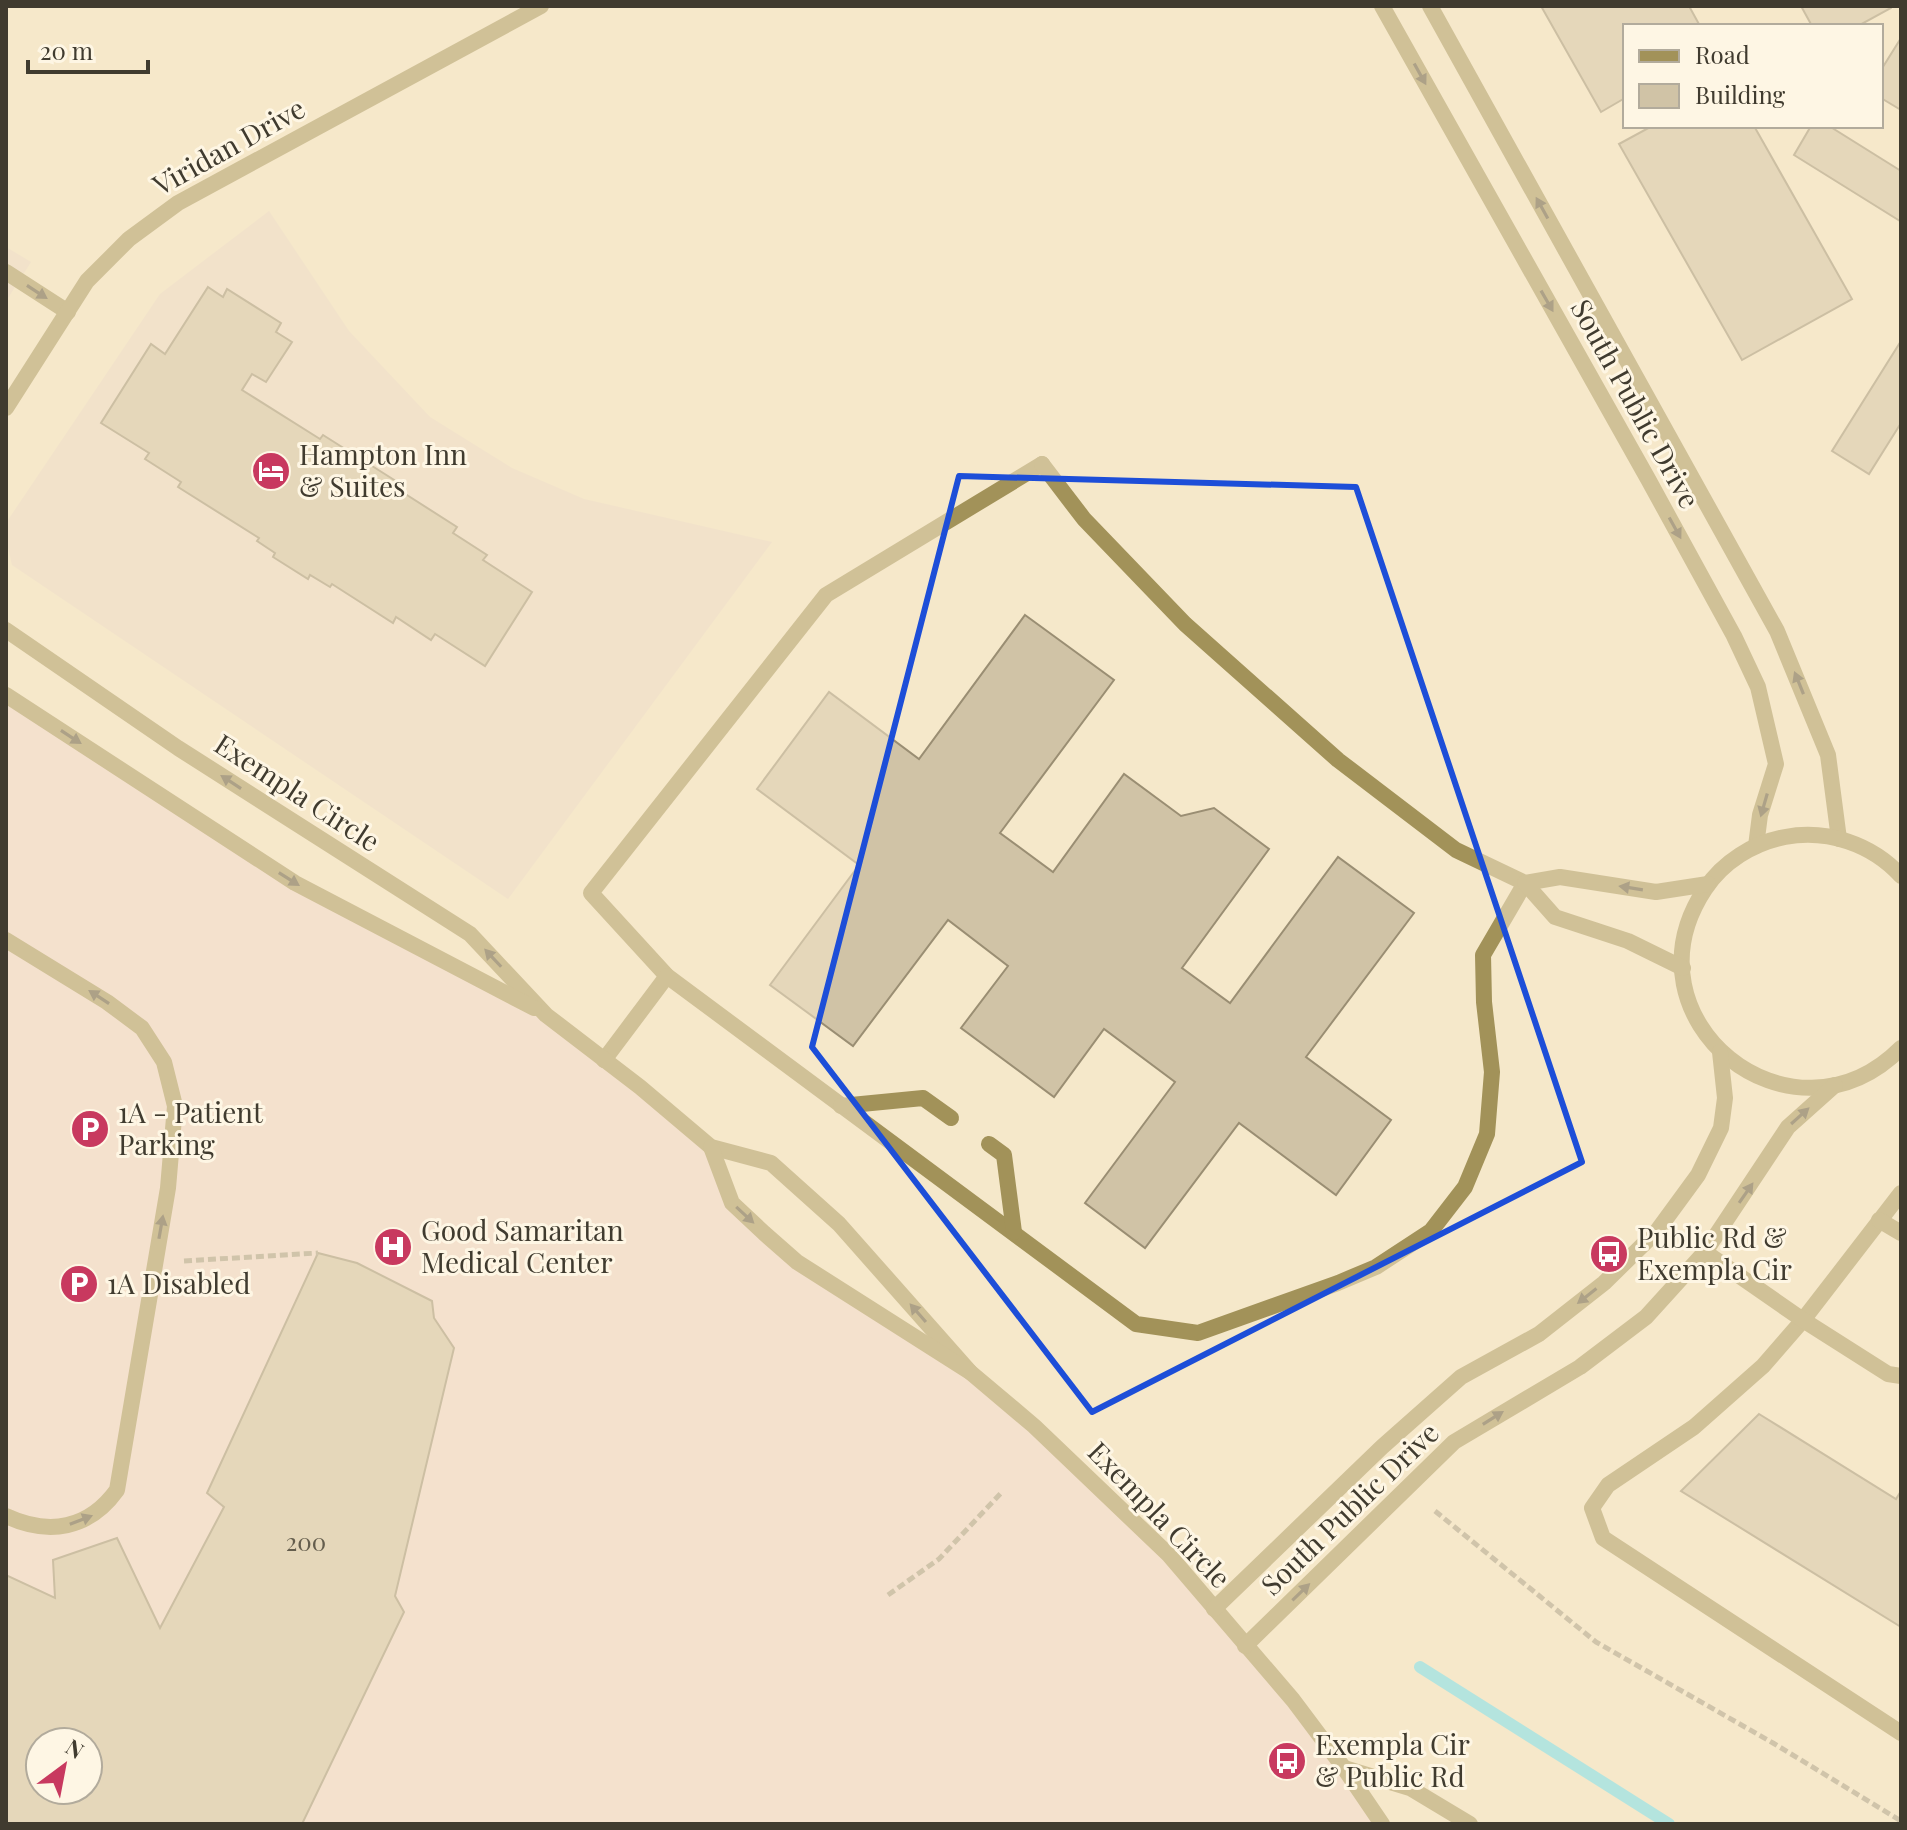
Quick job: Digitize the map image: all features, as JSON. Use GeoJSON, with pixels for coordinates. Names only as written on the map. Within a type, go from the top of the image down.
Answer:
{"type":"FeatureCollection","features":[{"type":"Feature","properties":{"kind":"street","name":"Viridan Drive"},"geometry":{"type":"LineString","coordinates":[[6,408],[87,281],[111,254],[153,219],[541,6]]}},
{"type":"Feature","properties":{"kind":"street","name":"South Public Drive"},"geometry":{"type":"LineString","coordinates":[[1382,6],[1648,479],[1734,636],[1758,687],[1776,764],[1760,815],[1756,846]]}},
{"type":"Feature","properties":{"kind":"street","name":"South Public Drive"},"geometry":{"type":"LineString","coordinates":[[1430,6],[1777,631],[1828,755],[1839,839]]}},
{"type":"Feature","properties":{"kind":"street"},"geometry":{"type":"LineString","coordinates":[[6,272],[68,312]]}},
{"type":"Feature","properties":{"kind":"street"},"geometry":{"type":"LineString","coordinates":[[1525,883],[1483,955],[1484,1002],[1492,1072],[1487,1134],[1465,1187],[1431,1231],[1376,1267],[1198,1333],[1136,1324],[667,976],[591,893],[826,595],[1042,464],[1084,519],[1185,624],[1338,760],[1456,850],[1525,883],[1555,917],[1628,941],[1683,968]]}},
{"type":"Feature","properties":{"kind":"street","name":"Exempla Circle"},"geometry":{"type":"LineString","coordinates":[[6,630],[178,748],[470,934],[546,1015],[711,1147],[771,1163],[839,1224],[970,1372]]}},
{"type":"Feature","properties":{"kind":"street","name":"Exempla Circle"},"geometry":{"type":"LineString","coordinates":[[6,695],[295,883],[546,1015]]}},
{"type":"Feature","properties":{"kind":"street"},"geometry":{"type":"LineString","coordinates":[[1901,876],[1878,856],[1839,839],[1797,835],[1756,846],[1738,856],[1708,884],[1689,920],[1684,940],[1683,968],[1683,981],[1696,1020],[1720,1052],[1736,1066],[1774,1083],[1814,1088],[1835,1085],[1874,1070],[1901,1048]]}},
{"type":"Feature","properties":{"kind":"street"},"geometry":{"type":"LineString","coordinates":[[1525,883],[1560,877],[1656,892],[1708,884]]}},
{"type":"Feature","properties":{"kind":"street"},"geometry":{"type":"LineString","coordinates":[[6,940],[107,1002],[142,1028],[164,1062],[175,1106],[173,1145],[117,1490],[104,1509],[79,1523],[52,1527],[6,1516]]}},
{"type":"Feature","properties":{"kind":"street"},"geometry":{"type":"LineString","coordinates":[[604,1060],[667,976]]}},
{"type":"Feature","properties":{"kind":"street","name":"South Public Drive"},"geometry":{"type":"LineString","coordinates":[[1214,1609],[1382,1447],[1461,1377],[1539,1334],[1604,1283],[1657,1231],[1698,1175],[1721,1128],[1725,1098],[1720,1052]]}},
{"type":"Feature","properties":{"kind":"street","name":"South Public Drive"},"geometry":{"type":"LineString","coordinates":[[1245,1646],[1454,1442],[1580,1367],[1646,1317],[1705,1252],[1788,1127],[1835,1085]]}},
{"type":"Feature","properties":{"kind":"street"},"geometry":{"type":"LineString","coordinates":[[841,1106],[923,1098],[951,1118]]}},
{"type":"Feature","properties":{"kind":"street"},"geometry":{"type":"LineString","coordinates":[[989,1144],[1004,1155],[1014,1232]]}},
{"type":"Feature","properties":{"kind":"street","name":"Exempla Circle"},"geometry":{"type":"LineString","coordinates":[[711,1147],[732,1203],[797,1262],[970,1372],[1034,1426],[1169,1555],[1293,1700],[1382,1824]]}},
{"type":"Feature","properties":{"kind":"street"},"geometry":{"type":"LineString","coordinates":[[1901,1193],[1803,1320],[1763,1366],[1694,1427],[1608,1485],[1592,1508],[1603,1538],[1901,1733]]}},
{"type":"Feature","properties":{"kind":"street"},"geometry":{"type":"LineString","coordinates":[[1879,1220],[1901,1233]]}},
{"type":"Feature","properties":{"kind":"street"},"geometry":{"type":"LineString","coordinates":[[1705,1252],[1888,1374],[1901,1376]]}},
{"type":"Feature","properties":{"kind":"street"},"geometry":{"type":"LineString","coordinates":[[1344,1768],[1410,1788],[1470,1824]]}},
{"type":"Feature","properties":{"kind":"path"},"geometry":{"type":"LineString","coordinates":[[155,1262],[318,1253]]}},
{"type":"Feature","properties":{"kind":"path"},"geometry":{"type":"LineString","coordinates":[[888,1595],[939,1559],[1002,1492]]}},
{"type":"Feature","properties":{"kind":"path"},"geometry":{"type":"LineString","coordinates":[[1435,1511],[1596,1642],[1773,1743],[1901,1821]]}},
{"type":"Feature","properties":{"kind":"highlighted area"},"geometry":{"type":"Polygon","coordinates":[[[959,476],[1356,487],[1582,1162],[1092,1412],[812,1047],[959,476]]]}},
{"type":"Feature","properties":{"kind":"shaded area"},"geometry":{"type":"Polygon","coordinates":[[[269,211],[349,331],[430,417],[512,468],[584,499],[772,542],[508,899],[12,565],[6,523],[160,294],[269,211]]]}},
{"type":"Feature","properties":{"kind":"shaded area"},"geometry":{"type":"Polygon","coordinates":[[[6,247],[31,262],[6,301],[6,247]]]}},
{"type":"Feature","properties":{"kind":"shaded area","name":"Good Samaritan Medical Center"},"geometry":{"type":"Polygon","coordinates":[[[6,695],[295,883],[546,1015],[711,1147],[732,1203],[797,1262],[970,1372],[1214,1609],[1382,1824],[6,1824],[6,695]]]}},
{"type":"Feature","properties":{"kind":"building"},"geometry":{"type":"Polygon","coordinates":[[[1541,6],[1689,6],[1699,24],[1623,24],[1623,99],[1601,112],[1541,6]]]}},
{"type":"Feature","properties":{"kind":"building"},"geometry":{"type":"Polygon","coordinates":[[[1801,6],[1891,6],[1862,24],[1811,24],[1801,6]]]}},
{"type":"Feature","properties":{"kind":"building"},"geometry":{"type":"Polygon","coordinates":[[[1901,38],[1901,110],[1883,99],[1883,67],[1901,38]]]}},
{"type":"Feature","properties":{"kind":"building"},"geometry":{"type":"Polygon","coordinates":[[[1648,128],[1755,128],[1852,299],[1742,360],[1619,144],[1648,128]]]}},
{"type":"Feature","properties":{"kind":"building"},"geometry":{"type":"Polygon","coordinates":[[[1810,128],[1832,128],[1901,171],[1900,221],[1794,155],[1810,128]]]}},
{"type":"Feature","properties":{"kind":"building","name":"Hampton Inn & Suites"},"geometry":{"type":"Polygon","coordinates":[[[208,287],[223,297],[227,289],[281,323],[276,332],[292,342],[266,382],[252,374],[242,390],[320,439],[323,435],[399,483],[396,488],[457,527],[453,533],[487,555],[483,560],[532,592],[485,666],[435,634],[431,640],[396,617],[393,623],[332,584],[330,587],[310,575],[308,579],[273,557],[275,553],[257,541],[259,538],[178,487],[181,482],[145,459],[149,453],[101,423],[151,344],[165,354],[208,287]]]}},
{"type":"Feature","properties":{"kind":"building"},"geometry":{"type":"Polygon","coordinates":[[[1901,341],[1901,423],[1869,474],[1832,451],[1901,341]]]}},
{"type":"Feature","properties":{"kind":"building"},"geometry":{"type":"Polygon","coordinates":[[[1025,615],[1114,680],[1000,833],[1053,872],[1124,774],[1181,816],[1214,808],[1269,849],[1182,968],[1230,1003],[1338,857],[1414,913],[1306,1057],[1391,1120],[1336,1195],[1239,1123],[1145,1248],[1085,1203],[1175,1082],[1104,1029],[1054,1097],[961,1028],[1008,966],[948,920],[853,1046],[770,985],[859,865],[757,789],[829,692],[919,759],[1025,615]]]}},
{"type":"Feature","properties":{"kind":"building","name":"Good Samaritan Medical Center"},"geometry":{"type":"Polygon","coordinates":[[[318,1253],[357,1263],[432,1301],[434,1318],[454,1348],[395,1596],[404,1612],[302,1824],[6,1824],[6,1575],[55,1598],[53,1560],[117,1538],[160,1628],[224,1507],[207,1493],[318,1253]]]}},
{"type":"Feature","properties":{"kind":"building"},"geometry":{"type":"Polygon","coordinates":[[[1759,1414],[1896,1499],[1901,1491],[1901,1627],[1681,1491],[1759,1414]]]}},
{"type":"Feature","properties":{"kind":"waterway"},"geometry":{"type":"LineString","coordinates":[[1420,1667],[1669,1824]]}},
{"type":"Feature","properties":{"kind":"place","name":"Hampton Inn & Suites"},"geometry":{"type":"Point","coordinates":[271,471]}},
{"type":"Feature","properties":{"kind":"place","name":"1A - Patient Parking"},"geometry":{"type":"Point","coordinates":[90,1129]}},
{"type":"Feature","properties":{"kind":"place","name":"Good Samaritan Medical Center"},"geometry":{"type":"Point","coordinates":[393,1247]}},
{"type":"Feature","properties":{"kind":"place","name":"Public Rd & Exempla Cir"},"geometry":{"type":"Point","coordinates":[1609,1254]}},
{"type":"Feature","properties":{"kind":"place","name":"1A Disabled"},"geometry":{"type":"Point","coordinates":[79,1284]}},
{"type":"Feature","properties":{"kind":"place","name":"Exempla Cir & Public Rd"},"geometry":{"type":"Point","coordinates":[1287,1761]}}]}
